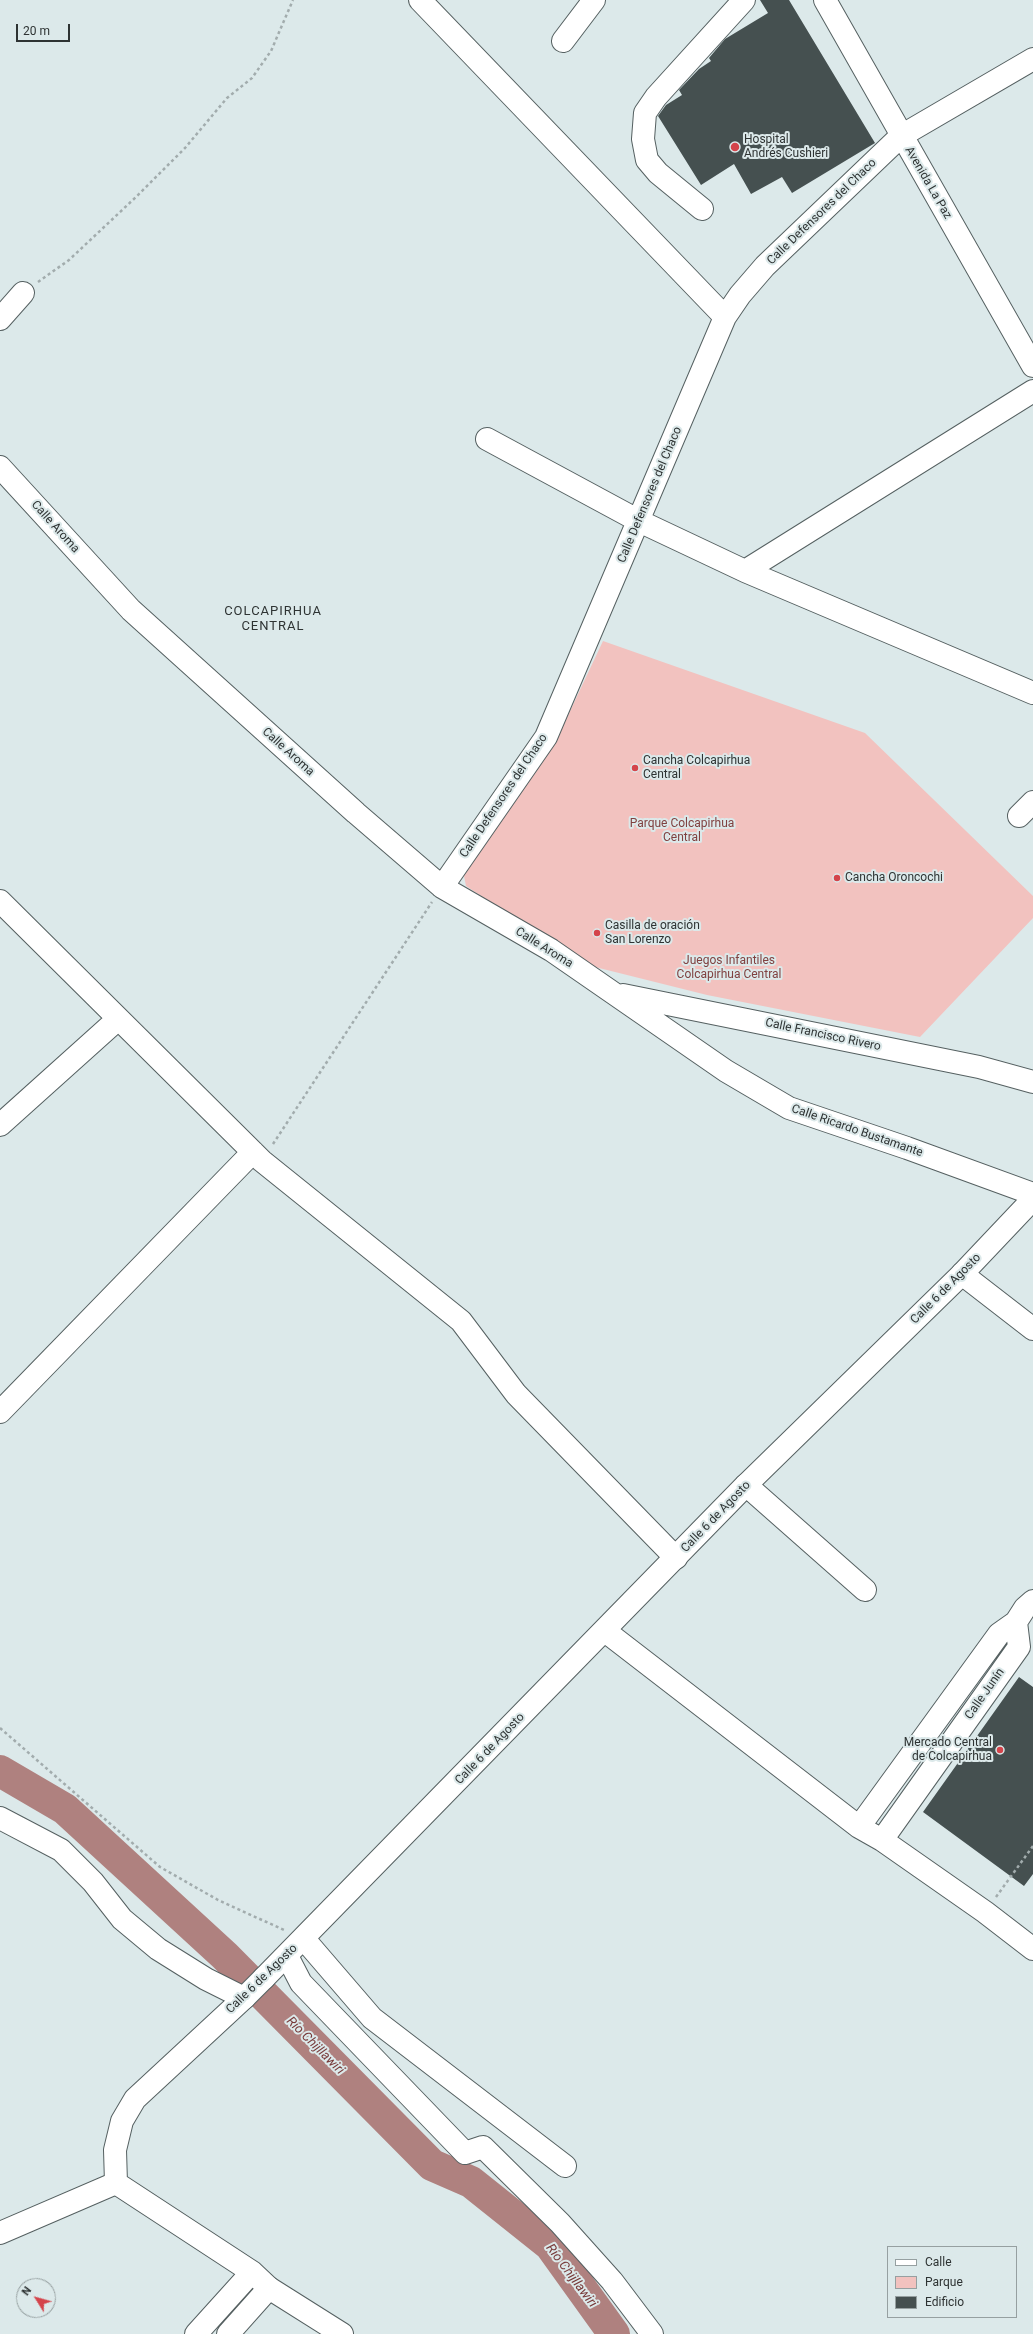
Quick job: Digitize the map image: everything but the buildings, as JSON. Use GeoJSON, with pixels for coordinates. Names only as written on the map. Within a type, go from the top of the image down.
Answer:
{"type":"FeatureCollection","features":[{"type":"Feature","properties":{"kind":"street"},"geometry":{"type":"LineString","coordinates":[[420,0],[725,317]]}},
{"type":"Feature","properties":{"kind":"street"},"geometry":{"type":"LineString","coordinates":[[563,41],[594,0]]}},
{"type":"Feature","properties":{"kind":"street"},"geometry":{"type":"LineString","coordinates":[[702,209],[658,172],[647,160],[643,139],[645,113],[656,97],[744,0]]}},
{"type":"Feature","properties":{"kind":"street","name":"Avenida La Paz"},"geometry":{"type":"LineString","coordinates":[[825,0],[901,136],[1032,363]]}},
{"type":"Feature","properties":{"kind":"street","name":"Calle Defensores del Chaco"},"geometry":{"type":"LineString","coordinates":[[442,887],[546,737],[725,317],[765,266],[901,136],[1033,59]]}},
{"type":"Feature","properties":{"kind":"street"},"geometry":{"type":"LineString","coordinates":[[0,319],[23,293]]}},
{"type":"Feature","properties":{"kind":"street"},"geometry":{"type":"LineString","coordinates":[[745,571],[1033,392]]}},
{"type":"Feature","properties":{"kind":"street"},"geometry":{"type":"LineString","coordinates":[[487,439],[639,521],[745,571],[1033,693]]}},
{"type":"Feature","properties":{"kind":"street","name":"Calle Aroma"},"geometry":{"type":"LineString","coordinates":[[0,467],[131,610],[350,808],[442,887],[550,950],[612,992]]}},
{"type":"Feature","properties":{"kind":"street"},"geometry":{"type":"LineString","coordinates":[[0,901],[258,1157],[461,1321],[516,1394],[676,1558]]}},
{"type":"Feature","properties":{"kind":"street","name":"Calle Francisco Rivero"},"geometry":{"type":"LineString","coordinates":[[612,992],[979,1067],[1033,1082]]}},
{"type":"Feature","properties":{"kind":"street","name":"Calle Ricardo Bustamante"},"geometry":{"type":"LineString","coordinates":[[612,992],[726,1071],[789,1108],[908,1148],[1033,1194]]}},
{"type":"Feature","properties":{"kind":"street"},"geometry":{"type":"LineString","coordinates":[[0,1125],[118,1019]]}},
{"type":"Feature","properties":{"kind":"street"},"geometry":{"type":"LineString","coordinates":[[0,1412],[258,1157]]}},
{"type":"Feature","properties":{"kind":"street","name":"Calle 6 de Agosto"},"geometry":{"type":"LineString","coordinates":[[116,2183],[115,2150],[122,2121],[135,2099],[253,1989],[304,1939],[746,1485],[962,1274],[1033,1200]]}},
{"type":"Feature","properties":{"kind":"street"},"geometry":{"type":"LineString","coordinates":[[962,1274],[1033,1329]]}},
{"type":"Feature","properties":{"kind":"street"},"geometry":{"type":"LineString","coordinates":[[746,1485],[865,1590]]}},
{"type":"Feature","properties":{"kind":"street","name":"Calle Junín"},"geometry":{"type":"LineString","coordinates":[[882,1840],[1019,1647],[1025,1628],[1025,1608],[1033,1601]]}},
{"type":"Feature","properties":{"kind":"street","name":"Calle Junín"},"geometry":{"type":"LineString","coordinates":[[860,1827],[999,1634],[1025,1628]]}},
{"type":"Feature","properties":{"kind":"street"},"geometry":{"type":"LineString","coordinates":[[605,1631],[860,1827],[882,1840],[985,1912],[1033,1949]]}},
{"type":"Feature","properties":{"kind":"street"},"geometry":{"type":"LineString","coordinates":[[0,1818],[61,1850],[93,1882],[122,1919],[158,1949],[206,1979],[253,1989]]}},
{"type":"Feature","properties":{"kind":"street"},"geometry":{"type":"LineString","coordinates":[[304,1939],[372,2018],[565,2166]]}},
{"type":"Feature","properties":{"kind":"street"},"geometry":{"type":"LineString","coordinates":[[287,1956],[301,1983],[465,2153],[483,2147],[560,2223],[612,2280],[652,2334]]}},
{"type":"Feature","properties":{"kind":"street"},"geometry":{"type":"LineString","coordinates":[[2,2229],[116,2183],[252,2272],[269,2288],[342,2334]]}},
{"type":"Feature","properties":{"kind":"street"},"geometry":{"type":"LineString","coordinates":[[196,2334],[252,2272]]}},
{"type":"Feature","properties":{"kind":"street"},"geometry":{"type":"LineString","coordinates":[[228,2334],[269,2288]]}},
{"type":"Feature","properties":{"kind":"path"},"geometry":{"type":"LineString","coordinates":[[23,293],[74,255],[185,148],[227,98],[252,78],[271,51],[292,0]]}},
{"type":"Feature","properties":{"kind":"path"},"geometry":{"type":"LineString","coordinates":[[258,1157],[442,887]]}},
{"type":"Feature","properties":{"kind":"path"},"geometry":{"type":"LineString","coordinates":[[0,1728],[160,1866],[218,1900],[304,1939]]}},
{"type":"Feature","properties":{"kind":"path"},"geometry":{"type":"LineString","coordinates":[[985,1912],[1033,1846]]}},
{"type":"Feature","properties":{"kind":"green space","name":"Parque Colcapirhua Central"},"geometry":{"type":"Polygon","coordinates":[[[603,641],[865,733],[1033,896],[1033,918],[920,1037],[707,995],[583,964],[466,886],[463,871],[555,743],[603,641]]]}},
{"type":"Feature","properties":{"kind":"waterway","name":"Río Chijllawiri"},"geometry":{"type":"LineString","coordinates":[[0,1771],[65,1809],[225,1956],[432,2165],[471,2182],[550,2245],[614,2334]]}},
{"type":"Feature","properties":{"kind":"place","name":"Hospital Andrés Cushieri"},"geometry":{"type":"Point","coordinates":[735,147]}},
{"type":"Feature","properties":{"kind":"place","name":"Cancha Colcapirhua Central"},"geometry":{"type":"Point","coordinates":[635,768]}},
{"type":"Feature","properties":{"kind":"place","name":"Cancha Oroncochi"},"geometry":{"type":"Point","coordinates":[837,878]}},
{"type":"Feature","properties":{"kind":"place","name":"Casilla de oración San Lorenzo"},"geometry":{"type":"Point","coordinates":[597,933]}},
{"type":"Feature","properties":{"kind":"place","name":"Mercado Central de Colcapirhua"},"geometry":{"type":"Point","coordinates":[1000,1750]}},
{"type":"Feature","properties":{"kind":"district","name":"COLCAPIRHUA CENTRAL"},"geometry":{"type":"Point","coordinates":[273,620]}},
{"type":"Feature","properties":{"kind":"park label","name":"Juegos Infantiles Colcapirhua Central"},"geometry":{"type":"Point","coordinates":[729,968]}}]}
